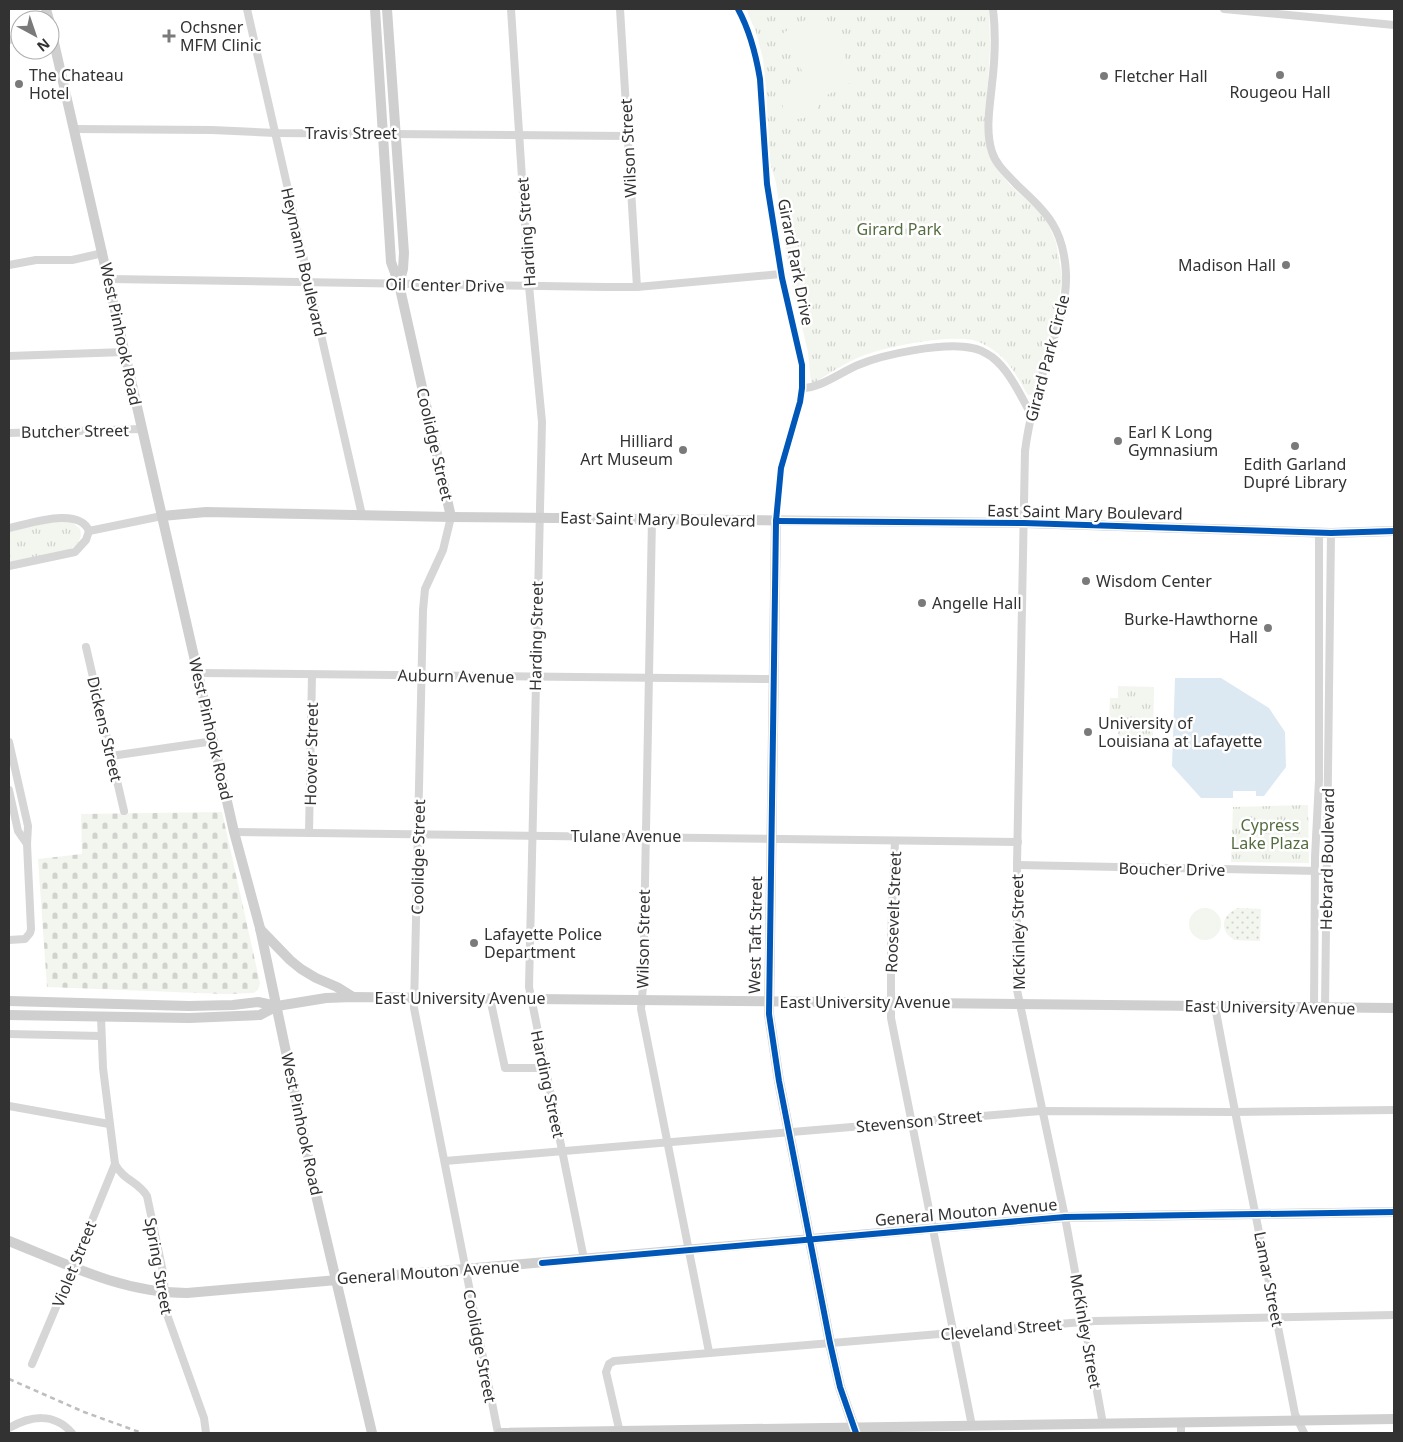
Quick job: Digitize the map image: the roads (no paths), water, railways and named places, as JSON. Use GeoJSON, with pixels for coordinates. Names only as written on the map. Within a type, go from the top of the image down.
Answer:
{"type":"FeatureCollection","features":[{"type":"Feature","properties":{"kind":"street","name":"Heymann Boulevard"},"geometry":{"type":"LineString","coordinates":[[246,9],[362,516]]}},
{"type":"Feature","properties":{"kind":"street","name":"Coolidge Street"},"geometry":{"type":"LineString","coordinates":[[375,9],[392,269],[399,284],[451,517],[443,550],[425,590],[422,610],[414,1008],[499,1433]]}},
{"type":"Feature","properties":{"kind":"street","name":"Coolidge Street"},"geometry":{"type":"LineString","coordinates":[[388,9],[404,253],[403,269],[399,284]]}},
{"type":"Feature","properties":{"kind":"street","name":"Harding Street"},"geometry":{"type":"LineString","coordinates":[[511,9],[529,286],[542,404],[528,988],[584,1259]]}},
{"type":"Feature","properties":{"kind":"street","name":"Wilson Street"},"geometry":{"type":"LineString","coordinates":[[620,9],[637,286]]}},
{"type":"Feature","properties":{"kind":"street","name":"Girard Park Drive"},"geometry":{"type":"LineString","coordinates":[[738,9],[751,38],[760,80],[767,184],[782,274],[802,365],[800,402],[780,468],[776,521]]}},
{"type":"Feature","properties":{"kind":"street","name":"Girard Park Circle"},"geometry":{"type":"LineString","coordinates":[[992,9],[995,42],[989,133],[992,153],[1004,171],[1042,208],[1054,224],[1061,245],[1066,272],[1063,308],[1031,414],[1025,451],[1024,523]]}},
{"type":"Feature","properties":{"kind":"street"},"geometry":{"type":"LineString","coordinates":[[1229,9],[1394,25]]}},
{"type":"Feature","properties":{"kind":"street","name":"West Pinhook Road"},"geometry":{"type":"LineString","coordinates":[[57,60],[103,253],[234,832],[260,928],[335,1279],[372,1433]]}},
{"type":"Feature","properties":{"kind":"street","name":"Travis Street"},"geometry":{"type":"LineString","coordinates":[[74,129],[627,136]]}},
{"type":"Feature","properties":{"kind":"street"},"geometry":{"type":"LineString","coordinates":[[9,265],[36,260],[72,260],[103,253]]}},
{"type":"Feature","properties":{"kind":"street","name":"Oil Center Drive"},"geometry":{"type":"LineString","coordinates":[[108,280],[637,286],[782,274]]}},
{"type":"Feature","properties":{"kind":"street"},"geometry":{"type":"LineString","coordinates":[[802,388],[818,386],[840,373],[878,358],[931,348],[960,346],[978,350],[998,362],[1031,414]]}},
{"type":"Feature","properties":{"kind":"street"},"geometry":{"type":"LineString","coordinates":[[9,356],[125,352]]}},
{"type":"Feature","properties":{"kind":"street","name":"Butcher Street"},"geometry":{"type":"LineString","coordinates":[[9,433],[142,429]]}},
{"type":"Feature","properties":{"kind":"street","name":"East Saint Mary Boulevard"},"geometry":{"type":"LineString","coordinates":[[162,516],[206,512],[362,516],[1024,523],[1319,532],[1394,531]]}},
{"type":"Feature","properties":{"kind":"street"},"geometry":{"type":"LineString","coordinates":[[89,531],[162,516]]}},
{"type":"Feature","properties":{"kind":"street"},"geometry":{"type":"LineString","coordinates":[[9,528],[61,518],[71,518],[84,523],[89,531]]}},
{"type":"Feature","properties":{"kind":"street","name":"Wilson Street"},"geometry":{"type":"LineString","coordinates":[[652,519],[641,1014],[709,1352]]}},
{"type":"Feature","properties":{"kind":"street","name":"West Taft Street"},"geometry":{"type":"LineString","coordinates":[[776,521],[769,1014],[779,1081],[830,1343],[840,1387],[855,1431]]}},
{"type":"Feature","properties":{"kind":"street","name":"McKinley Street"},"geometry":{"type":"LineString","coordinates":[[1024,523],[1016,990],[1065,1217],[1103,1424]]}},
{"type":"Feature","properties":{"kind":"street"},"geometry":{"type":"LineString","coordinates":[[9,566],[75,552],[86,540],[89,531]]}},
{"type":"Feature","properties":{"kind":"street","name":"Hebrard Boulevard"},"geometry":{"type":"LineString","coordinates":[[1319,532],[1319,709],[1314,950],[1320,1007]]}},
{"type":"Feature","properties":{"kind":"street","name":"Hebrard Boulevard"},"geometry":{"type":"LineString","coordinates":[[1320,1007],[1325,950],[1331,532]]}},
{"type":"Feature","properties":{"kind":"street"},"geometry":{"type":"LineString","coordinates":[[1318,589],[1331,590]]}},
{"type":"Feature","properties":{"kind":"street","name":"Dickens Street"},"geometry":{"type":"LineString","coordinates":[[86,647],[124,811]]}},
{"type":"Feature","properties":{"kind":"street","name":"Auburn Avenue"},"geometry":{"type":"LineString","coordinates":[[198,673],[773,679]]}},
{"type":"Feature","properties":{"kind":"street","name":"Hoover Street"},"geometry":{"type":"LineString","coordinates":[[309,833],[312,675]]}},
{"type":"Feature","properties":{"kind":"street"},"geometry":{"type":"LineString","coordinates":[[1319,709],[1329,710]]}},
{"type":"Feature","properties":{"kind":"street"},"geometry":{"type":"LineString","coordinates":[[111,756],[214,741]]}},
{"type":"Feature","properties":{"kind":"street"},"geometry":{"type":"LineString","coordinates":[[9,742],[28,826],[26,844],[31,928],[30,933],[25,938],[9,940]]}},
{"type":"Feature","properties":{"kind":"street"},"geometry":{"type":"LineString","coordinates":[[9,790],[17,827],[26,844]]}},
{"type":"Feature","properties":{"kind":"street","name":"Tulane Avenue"},"geometry":{"type":"LineString","coordinates":[[234,832],[1018,842]]}},
{"type":"Feature","properties":{"kind":"street","name":"Roosevelt Street"},"geometry":{"type":"LineString","coordinates":[[896,840],[892,920],[891,1018],[972,1426]]}},
{"type":"Feature","properties":{"kind":"street","name":"Boucher Drive"},"geometry":{"type":"LineString","coordinates":[[1017,865],[1326,872]]}},
{"type":"Feature","properties":{"kind":"street"},"geometry":{"type":"LineString","coordinates":[[260,928],[301,969],[327,984],[337,987],[352,998]]}},
{"type":"Feature","properties":{"kind":"street"},"geometry":{"type":"LineString","coordinates":[[1314,950],[1325,950]]}},
{"type":"Feature","properties":{"kind":"street","name":"East University Avenue"},"geometry":{"type":"LineString","coordinates":[[9,1001],[233,1005],[258,1002],[277,1006],[326,998],[530,998],[1394,1008]]}},
{"type":"Feature","properties":{"kind":"street"},"geometry":{"type":"LineString","coordinates":[[490,998],[505,1068],[544,1068]]}},
{"type":"Feature","properties":{"kind":"street"},"geometry":{"type":"LineString","coordinates":[[102,1003],[101,1036],[115,1164]]}},
{"type":"Feature","properties":{"kind":"street","name":"East University Avenue"},"geometry":{"type":"LineString","coordinates":[[9,1015],[189,1018],[260,1016],[277,1006]]}},
{"type":"Feature","properties":{"kind":"street","name":"Lamar Street"},"geometry":{"type":"LineString","coordinates":[[1215,1006],[1234,1112],[1295,1414],[1304,1433]]}},
{"type":"Feature","properties":{"kind":"street"},"geometry":{"type":"LineString","coordinates":[[9,1034],[101,1036]]}},
{"type":"Feature","properties":{"kind":"street"},"geometry":{"type":"LineString","coordinates":[[9,1106],[110,1124]]}},
{"type":"Feature","properties":{"kind":"street","name":"Stevenson Street"},"geometry":{"type":"LineString","coordinates":[[445,1161],[1041,1111],[1234,1112],[1394,1110]]}},
{"type":"Feature","properties":{"kind":"street","name":"Violet Street"},"geometry":{"type":"LineString","coordinates":[[32,1364],[115,1164]]}},
{"type":"Feature","properties":{"kind":"street","name":"Spring Street"},"geometry":{"type":"LineString","coordinates":[[115,1164],[121,1174],[138,1186],[146,1196],[164,1277],[165,1309],[204,1418],[206,1433]]}},
{"type":"Feature","properties":{"kind":"street","name":"General Mouton Avenue"},"geometry":{"type":"LineString","coordinates":[[9,1241],[121,1284],[164,1293],[187,1293],[1065,1217],[1394,1212]]}},
{"type":"Feature","properties":{"kind":"street","name":"Cleveland Street"},"geometry":{"type":"LineString","coordinates":[[620,1432],[606,1372],[609,1364],[614,1361],[1085,1322],[1394,1315]]}},
{"type":"Feature","properties":{"kind":"street"},"geometry":{"type":"LineString","coordinates":[[9,1428],[28,1419],[46,1418],[65,1426],[72,1433]]}},
{"type":"Feature","properties":{"kind":"street"},"geometry":{"type":"LineString","coordinates":[[499,1433],[855,1431],[972,1426],[1062,1429],[1103,1424],[1181,1428],[1298,1421],[1394,1419]]}},
{"type":"Feature","properties":{"kind":"railway"},"geometry":{"type":"LineString","coordinates":[[9,1379],[84,1412],[142,1433]]}},
{"type":"Feature","properties":{"kind":"place","name":"Ochsner MFM Clinic"},"geometry":{"type":"Point","coordinates":[169,36]}},
{"type":"Feature","properties":{"kind":"place","name":"Rougeou Hall"},"geometry":{"type":"Point","coordinates":[1280,75]}},
{"type":"Feature","properties":{"kind":"place","name":"Fletcher Hall"},"geometry":{"type":"Point","coordinates":[1104,76]}},
{"type":"Feature","properties":{"kind":"place","name":"The Chateau Hotel"},"geometry":{"type":"Point","coordinates":[19,84]}},
{"type":"Feature","properties":{"kind":"place","name":"Madison Hall"},"geometry":{"type":"Point","coordinates":[1286,265]}},
{"type":"Feature","properties":{"kind":"place","name":"Earl K Long Gymnasium"},"geometry":{"type":"Point","coordinates":[1118,441]}},
{"type":"Feature","properties":{"kind":"place","name":"Edith Garland Dupré Library"},"geometry":{"type":"Point","coordinates":[1295,446]}},
{"type":"Feature","properties":{"kind":"place","name":"Hilliard Art Museum"},"geometry":{"type":"Point","coordinates":[683,450]}},
{"type":"Feature","properties":{"kind":"place","name":"Wisdom Center"},"geometry":{"type":"Point","coordinates":[1086,581]}},
{"type":"Feature","properties":{"kind":"place","name":"Angelle Hall"},"geometry":{"type":"Point","coordinates":[922,603]}},
{"type":"Feature","properties":{"kind":"place","name":"Burke-Hawthorne Hall"},"geometry":{"type":"Point","coordinates":[1268,628]}},
{"type":"Feature","properties":{"kind":"place","name":"University of Louisiana at Lafayette"},"geometry":{"type":"Point","coordinates":[1088,732]}},
{"type":"Feature","properties":{"kind":"place","name":"Lafayette Police Department"},"geometry":{"type":"Point","coordinates":[474,943]}},
{"type":"Feature","properties":{"kind":"park label","name":"Girard Park"},"geometry":{"type":"Point","coordinates":[899,229]}},
{"type":"Feature","properties":{"kind":"park label","name":"Cypress Lake Plaza"},"geometry":{"type":"Point","coordinates":[1270,834]}}]}
